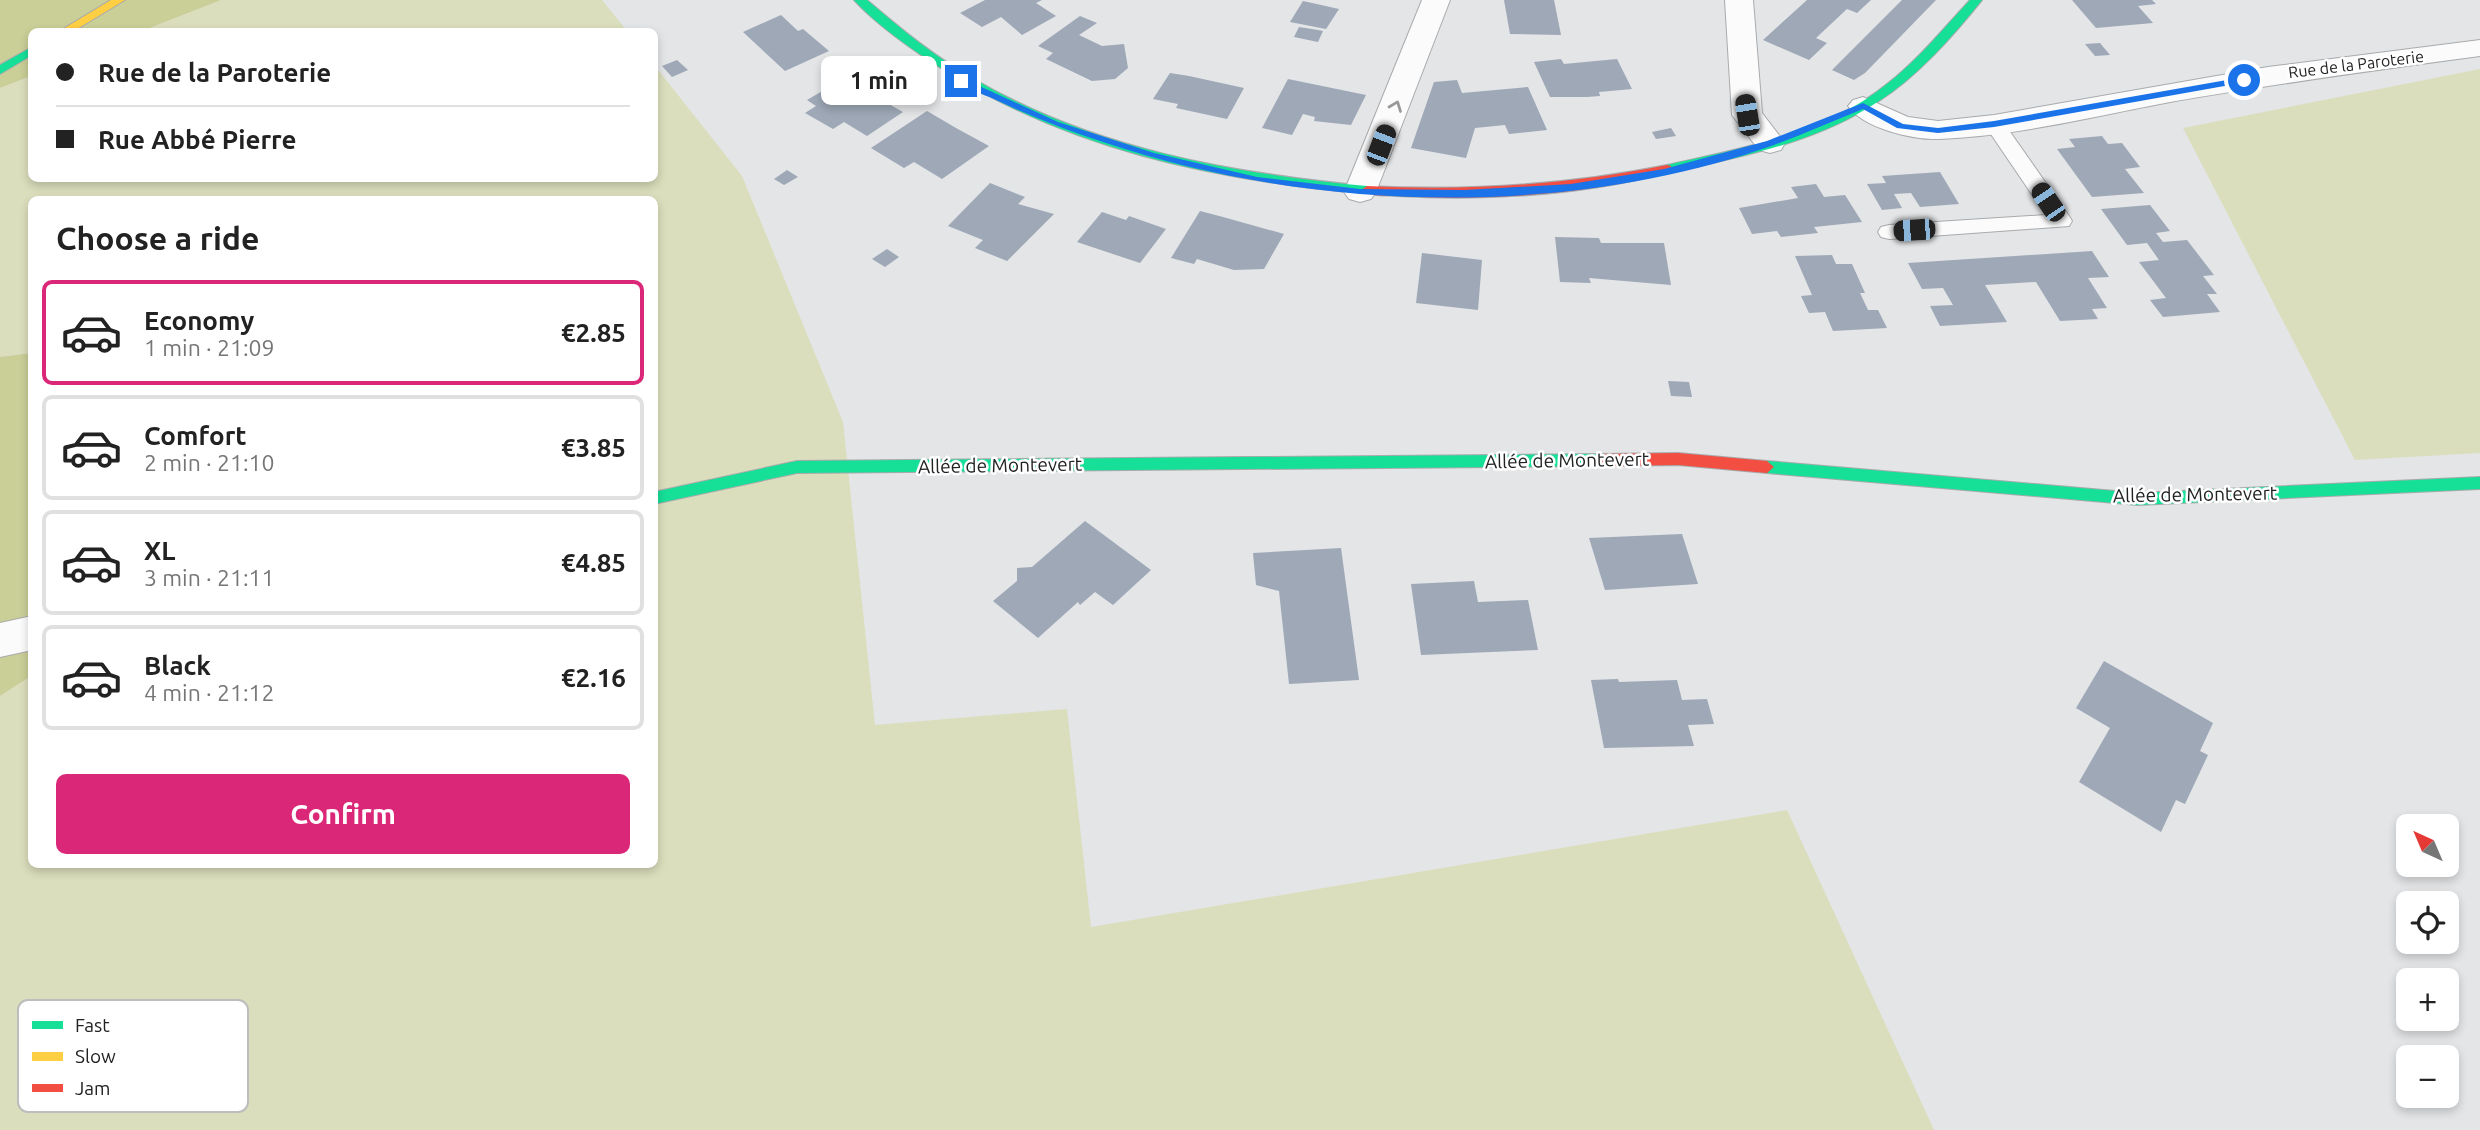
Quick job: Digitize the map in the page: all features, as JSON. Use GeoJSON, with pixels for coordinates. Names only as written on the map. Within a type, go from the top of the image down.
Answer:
{"type":"FeatureCollection","features":[{"type":"Feature","properties":{"kind":"street"},"geometry":{"type":"LineString","coordinates":[[70,28],[119,0]]}},
{"type":"Feature","properties":{"kind":"street"},"geometry":{"type":"LineString","coordinates":[[860,0],[893,34],[961,81],[1055,124],[1152,156],[1257,180],[1360,192],[1464,193],[1571,187],[1664,172],[1770,144],[1863,106],[1898,80],[1976,0]]}},
{"type":"Feature","properties":{"kind":"street"},"geometry":{"type":"LineString","coordinates":[[1360,192],[1436,0]]}},
{"type":"Feature","properties":{"kind":"street"},"geometry":{"type":"LineString","coordinates":[[1739,0],[1747,115],[1770,144]]}},
{"type":"Feature","properties":{"kind":"street","name":"Rue de la Paroterie"},"geometry":{"type":"LineString","coordinates":[[1863,106],[1900,126],[1938,130],[1994,124],[2268,76],[2480,48]]}},
{"type":"Feature","properties":{"kind":"street"},"geometry":{"type":"LineString","coordinates":[[0,70],[28,52]]}},
{"type":"Feature","properties":{"kind":"street","name":"Allée de Montevert"},"geometry":{"type":"LineString","coordinates":[[658,497],[797,467],[1664,460],[2138,499],[2480,483]]}},
{"type":"Feature","properties":{"kind":"street"},"geometry":{"type":"LineString","coordinates":[[0,640],[28,634]]}},
{"type":"Feature","properties":{"kind":"lane"},"geometry":{"type":"LineString","coordinates":[[1889,232],[2061,221],[1994,124]]}},
{"type":"Feature","properties":{"kind":"green space"},"geometry":{"type":"Polygon","coordinates":[[[0,0],[221,0],[150,28],[28,28],[28,77],[0,88],[0,0]]]}},
{"type":"Feature","properties":{"kind":"green space"},"geometry":{"type":"Polygon","coordinates":[[[221,0],[602,0],[625,28],[150,28],[221,0]]]}},
{"type":"Feature","properties":{"kind":"green space"},"geometry":{"type":"Polygon","coordinates":[[[2480,69],[2480,453],[2355,460],[2183,128],[2480,69]]]}},
{"type":"Feature","properties":{"kind":"green space"},"geometry":{"type":"Polygon","coordinates":[[[658,70],[742,176],[843,422],[875,725],[1067,709],[1091,927],[1787,810],[1934,1130],[0,1130],[0,696],[28,678],[28,868],[658,868],[658,196],[28,196],[28,353],[0,357],[0,88],[28,77],[28,182],[658,182],[658,70]]]}},
{"type":"Feature","properties":{"kind":"green space"},"geometry":{"type":"Polygon","coordinates":[[[28,353],[28,678],[0,696],[0,357],[28,353]]]}},
{"type":"Feature","properties":{"kind":"building"},"geometry":{"type":"Polygon","coordinates":[[[985,0],[1042,0],[1036,3],[1056,16],[1022,35],[1001,17],[982,27],[960,13],[985,0]]]}},
{"type":"Feature","properties":{"kind":"building"},"geometry":{"type":"Polygon","coordinates":[[[1504,0],[1554,0],[1561,35],[1510,34],[1504,0]]]}},
{"type":"Feature","properties":{"kind":"building"},"geometry":{"type":"Polygon","coordinates":[[[1807,0],[1871,0],[1857,13],[1847,9],[1816,38],[1827,43],[1809,60],[1763,40],[1807,0]]]}},
{"type":"Feature","properties":{"kind":"building"},"geometry":{"type":"Polygon","coordinates":[[[1902,0],[1936,0],[1865,73],[1854,80],[1832,70],[1902,0]]]}},
{"type":"Feature","properties":{"kind":"building"},"geometry":{"type":"Polygon","coordinates":[[[2072,0],[2152,0],[2156,4],[2138,6],[2153,23],[2096,28],[2072,0]]]}},
{"type":"Feature","properties":{"kind":"building"},"geometry":{"type":"Polygon","coordinates":[[[1303,1],[1339,9],[1326,29],[1290,22],[1303,1]]]}},
{"type":"Feature","properties":{"kind":"building"},"geometry":{"type":"Polygon","coordinates":[[[781,15],[798,31],[803,29],[829,51],[785,71],[743,32],[781,15]]]}},
{"type":"Feature","properties":{"kind":"building"},"geometry":{"type":"Polygon","coordinates":[[[1080,16],[1097,23],[1079,35],[1102,46],[1124,44],[1128,68],[1115,79],[1092,81],[1046,59],[1053,53],[1038,46],[1080,16]]]}},
{"type":"Feature","properties":{"kind":"building"},"geometry":{"type":"Polygon","coordinates":[[[1299,27],[1323,31],[1318,42],[1294,37],[1299,27]]]}},
{"type":"Feature","properties":{"kind":"building"},"geometry":{"type":"Polygon","coordinates":[[[2100,43],[2110,55],[2095,56],[2085,44],[2100,43]]]}},
{"type":"Feature","properties":{"kind":"building"},"geometry":{"type":"Polygon","coordinates":[[[1561,59],[1564,64],[1617,59],[1632,89],[1599,92],[1600,96],[1550,97],[1534,62],[1561,59]]]}},
{"type":"Feature","properties":{"kind":"building"},"geometry":{"type":"Polygon","coordinates":[[[677,60],[688,70],[672,77],[662,66],[677,60]]]}},
{"type":"Feature","properties":{"kind":"building"},"geometry":{"type":"Polygon","coordinates":[[[1170,73],[1244,88],[1227,119],[1176,108],[1178,104],[1153,99],[1170,73]]]}},
{"type":"Feature","properties":{"kind":"building"},"geometry":{"type":"Polygon","coordinates":[[[848,76],[884,97],[880,99],[903,112],[867,136],[844,122],[833,129],[805,113],[816,106],[807,100],[848,76]]]}},
{"type":"Feature","properties":{"kind":"building"},"geometry":{"type":"Polygon","coordinates":[[[1288,79],[1366,95],[1351,125],[1314,121],[1315,117],[1303,114],[1292,135],[1262,128],[1288,79]]]}},
{"type":"Feature","properties":{"kind":"building"},"geometry":{"type":"Polygon","coordinates":[[[1457,80],[1462,93],[1528,87],[1547,130],[1509,134],[1505,125],[1475,128],[1466,158],[1411,148],[1434,82],[1457,80]]]}},
{"type":"Feature","properties":{"kind":"building"},"geometry":{"type":"Polygon","coordinates":[[[927,111],[989,146],[942,179],[914,162],[904,168],[871,148],[927,111]]]}},
{"type":"Feature","properties":{"kind":"building"},"geometry":{"type":"Polygon","coordinates":[[[1671,128],[1676,136],[1656,139],[1652,132],[1671,128]]]}},
{"type":"Feature","properties":{"kind":"building"},"geometry":{"type":"Polygon","coordinates":[[[2102,136],[2108,144],[2122,143],[2140,167],[2125,169],[2144,193],[2092,197],[2057,149],[2075,147],[2069,139],[2102,136]]]}},
{"type":"Feature","properties":{"kind":"building"},"geometry":{"type":"Polygon","coordinates":[[[787,170],[798,177],[784,185],[774,179],[787,170]]]}},
{"type":"Feature","properties":{"kind":"building"},"geometry":{"type":"Polygon","coordinates":[[[1940,172],[1959,204],[1920,207],[1911,193],[1894,194],[1902,208],[1882,210],[1867,184],[1886,183],[1882,176],[1940,172]]]}},
{"type":"Feature","properties":{"kind":"building"},"geometry":{"type":"Polygon","coordinates":[[[990,183],[1025,197],[1018,204],[1054,214],[1007,261],[975,248],[983,240],[948,226],[990,183]]]}},
{"type":"Feature","properties":{"kind":"building"},"geometry":{"type":"Polygon","coordinates":[[[1816,184],[1824,197],[1845,195],[1862,222],[1814,227],[1818,233],[1781,237],[1777,231],[1752,234],[1739,208],[1798,198],[1791,187],[1816,184]]]}},
{"type":"Feature","properties":{"kind":"building"},"geometry":{"type":"Polygon","coordinates":[[[2150,205],[2170,231],[2156,233],[2163,242],[2187,240],[2214,275],[2203,276],[2217,294],[2207,294],[2220,312],[2163,317],[2150,300],[2166,298],[2139,262],[2159,260],[2147,243],[2127,245],[2101,209],[2150,205]]]}},
{"type":"Feature","properties":{"kind":"building"},"geometry":{"type":"Polygon","coordinates":[[[1200,211],[1284,234],[1264,269],[1234,270],[1197,259],[1194,264],[1171,258],[1200,211]]]}},
{"type":"Feature","properties":{"kind":"building"},"geometry":{"type":"Polygon","coordinates":[[[1102,212],[1126,220],[1129,216],[1166,229],[1140,263],[1077,242],[1102,212]]]}},
{"type":"Feature","properties":{"kind":"building"},"geometry":{"type":"Polygon","coordinates":[[[1555,237],[1599,238],[1601,243],[1664,243],[1671,285],[1589,278],[1591,283],[1560,282],[1555,237]]]}},
{"type":"Feature","properties":{"kind":"building"},"geometry":{"type":"Polygon","coordinates":[[[887,249],[899,257],[885,267],[872,259],[887,249]]]}},
{"type":"Feature","properties":{"kind":"building"},"geometry":{"type":"Polygon","coordinates":[[[2092,251],[2109,277],[2088,278],[2107,308],[2092,309],[2098,319],[2060,321],[2036,282],[1985,285],[2007,322],[1940,326],[1930,306],[1953,305],[1943,288],[1922,289],[1908,263],[2092,251]]]}},
{"type":"Feature","properties":{"kind":"building"},"geometry":{"type":"Polygon","coordinates":[[[1422,253],[1482,260],[1478,310],[1416,303],[1422,253]]]}},
{"type":"Feature","properties":{"kind":"building"},"geometry":{"type":"Polygon","coordinates":[[[1832,255],[1836,264],[1852,264],[1865,293],[1860,293],[1868,310],[1878,310],[1887,328],[1833,331],[1825,312],[1809,313],[1801,296],[1812,295],[1795,256],[1832,255]]]}},
{"type":"Feature","properties":{"kind":"building"},"geometry":{"type":"Polygon","coordinates":[[[1668,381],[1689,382],[1692,397],[1671,396],[1668,381]]]}},
{"type":"Feature","properties":{"kind":"building"},"geometry":{"type":"Polygon","coordinates":[[[1085,521],[1151,570],[1113,605],[1095,592],[1080,605],[1078,602],[1038,638],[993,601],[1017,581],[1017,568],[1032,567],[1085,521]]]}},
{"type":"Feature","properties":{"kind":"building"},"geometry":{"type":"Polygon","coordinates":[[[1682,534],[1698,584],[1605,590],[1589,538],[1682,534]]]}},
{"type":"Feature","properties":{"kind":"building"},"geometry":{"type":"Polygon","coordinates":[[[1341,548],[1359,680],[1289,684],[1279,591],[1256,585],[1253,553],[1341,548]]]}},
{"type":"Feature","properties":{"kind":"building"},"geometry":{"type":"Polygon","coordinates":[[[1474,581],[1478,602],[1528,600],[1538,650],[1421,655],[1411,584],[1474,581]]]}},
{"type":"Feature","properties":{"kind":"building"},"geometry":{"type":"Polygon","coordinates":[[[2104,661],[2213,723],[2200,751],[2208,755],[2185,804],[2176,800],[2161,832],[2079,782],[2110,728],[2076,708],[2104,661]]]}},
{"type":"Feature","properties":{"kind":"building"},"geometry":{"type":"Polygon","coordinates":[[[1618,679],[1619,682],[1677,680],[1682,700],[1707,699],[1714,724],[1688,725],[1694,746],[1604,748],[1591,680],[1618,679]]]}},
{"type":"Feature","properties":{"kind":"traffic: fast"},"geometry":{"type":"LineString","coordinates":[[860,0],[913,44],[970,82],[1031,113],[1096,138],[1163,158],[1231,173],[1299,184],[1367,190]]}},
{"type":"Feature","properties":{"kind":"traffic: fast"},"geometry":{"type":"LineString","coordinates":[[1667,169],[1775,143],[1853,112],[1904,76],[1976,0]]}},
{"type":"Feature","properties":{"kind":"traffic: fast"},"geometry":{"type":"LineString","coordinates":[[0,70],[28,52]]}},
{"type":"Feature","properties":{"kind":"traffic: fast"},"geometry":{"type":"LineString","coordinates":[[658,497],[797,467],[1601,460]]}},
{"type":"Feature","properties":{"kind":"traffic: fast"},"geometry":{"type":"LineString","coordinates":[[1767,467],[2138,499],[2480,483]]}},
{"type":"Feature","properties":{"kind":"traffic: slow"},"geometry":{"type":"LineString","coordinates":[[70,28],[119,0]]}},
{"type":"Feature","properties":{"kind":"traffic: jam"},"geometry":{"type":"LineString","coordinates":[[1367,190],[1442,193],[1518,190],[1593,183],[1667,169]]}},
{"type":"Feature","properties":{"kind":"traffic: jam"},"geometry":{"type":"LineString","coordinates":[[1601,460],[1678,459],[1767,467]]}},
{"type":"Feature","properties":{"kind":"route"},"geometry":{"type":"LineString","coordinates":[[961,81],[1055,124],[1152,156],[1257,180],[1360,192],[1464,193],[1571,187],[1664,172],[1770,144],[1863,106],[1900,126],[1938,130],[1994,124],[2244,80]]}}]}
